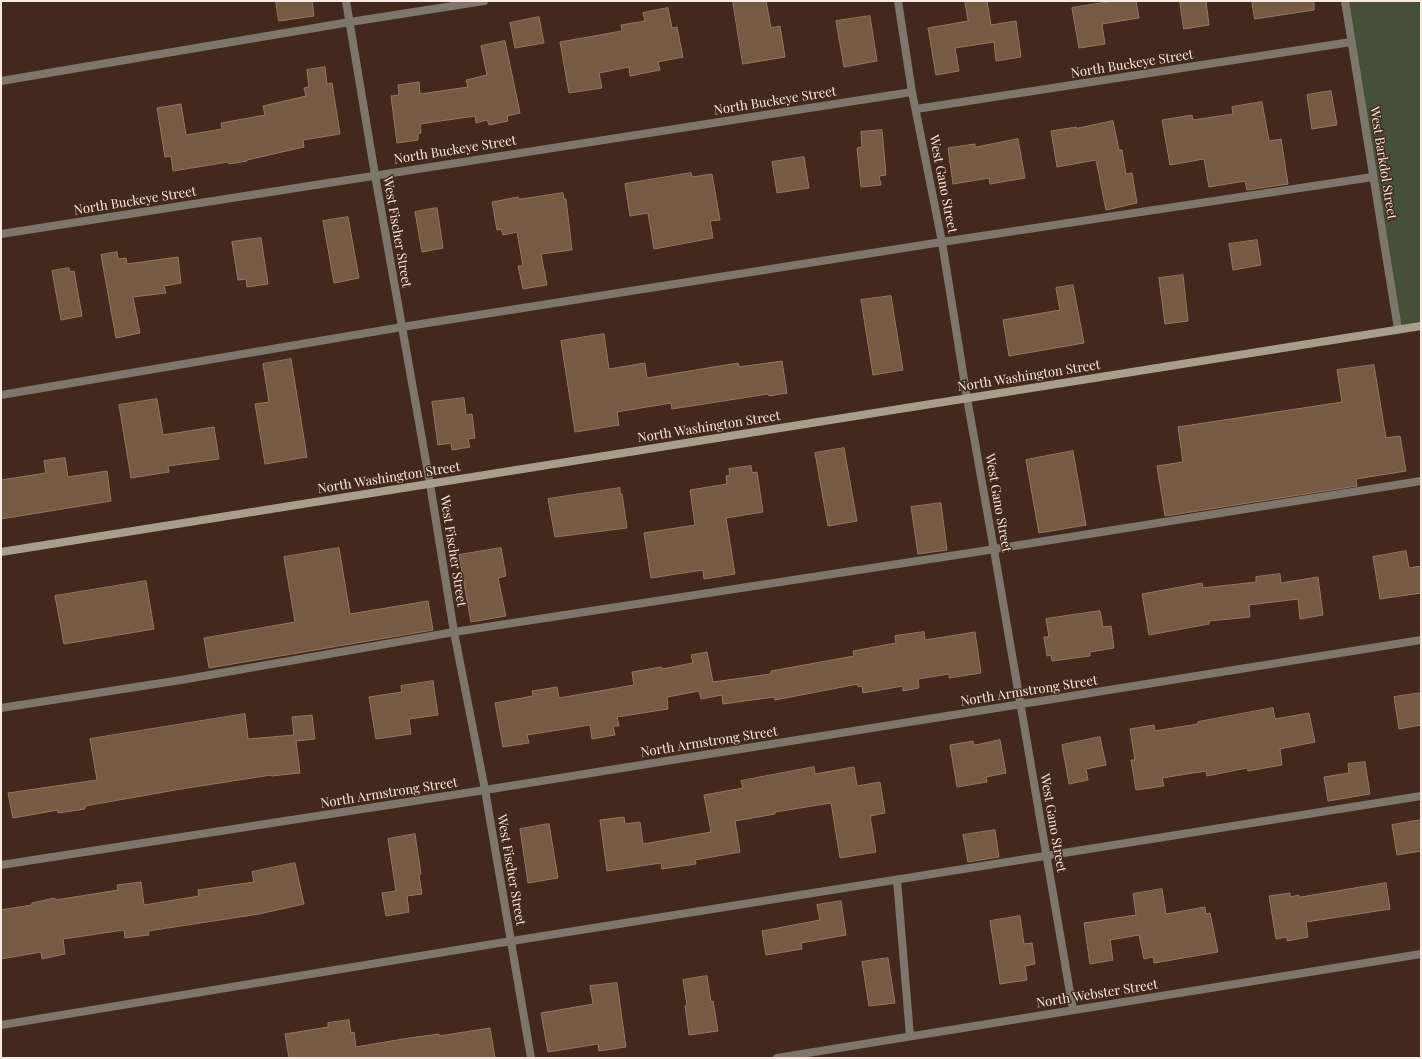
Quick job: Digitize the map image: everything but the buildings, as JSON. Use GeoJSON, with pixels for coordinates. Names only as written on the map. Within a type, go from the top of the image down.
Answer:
{"type":"FeatureCollection","features":[{"type":"Feature","properties":{"kind":"main road","name":"North Washington Street"},"geometry":{"type":"LineString","coordinates":[[1,552],[1421,326]]}},
{"type":"Feature","properties":{"kind":"street","name":"West Fischer Street"},"geometry":{"type":"LineString","coordinates":[[346,1],[375,175],[430,484],[454,632],[485,790],[531,1058]]}},
{"type":"Feature","properties":{"kind":"street"},"geometry":{"type":"LineString","coordinates":[[1,81],[484,1]]}},
{"type":"Feature","properties":{"kind":"street","name":"West Gano Street"},"geometry":{"type":"LineString","coordinates":[[898,1],[912,92],[942,242],[967,398],[1073,1010]]}},
{"type":"Feature","properties":{"kind":"street","name":"West Barkdol Street"},"geometry":{"type":"LineString","coordinates":[[1345,1],[1398,329]]}},
{"type":"Feature","properties":{"kind":"street","name":"North Buckeye Street"},"geometry":{"type":"LineString","coordinates":[[916,109],[1351,42]]}},
{"type":"Feature","properties":{"kind":"street","name":"North Buckeye Street"},"geometry":{"type":"LineString","coordinates":[[1,234],[912,92]]}},
{"type":"Feature","properties":{"kind":"street"},"geometry":{"type":"LineString","coordinates":[[1,395],[402,327],[942,242],[1373,177]]}},
{"type":"Feature","properties":{"kind":"street"},"geometry":{"type":"LineString","coordinates":[[1,708],[181,680],[454,632],[994,550],[1421,481]]}},
{"type":"Feature","properties":{"kind":"street","name":"North Armstrong Street"},"geometry":{"type":"LineString","coordinates":[[1,865],[485,790],[1421,640]]}},
{"type":"Feature","properties":{"kind":"street"},"geometry":{"type":"LineString","coordinates":[[1,1025],[510,941],[1421,796]]}},
{"type":"Feature","properties":{"kind":"street"},"geometry":{"type":"LineString","coordinates":[[896,880],[910,1036]]}},
{"type":"Feature","properties":{"kind":"street","name":"North Webster Street"},"geometry":{"type":"LineString","coordinates":[[777,1058],[1421,954]]}},
{"type":"Feature","properties":{"kind":"green space"},"geometry":{"type":"Polygon","coordinates":[[[1344,1],[1421,1],[1421,325],[1398,329],[1344,1]]]}}]}
